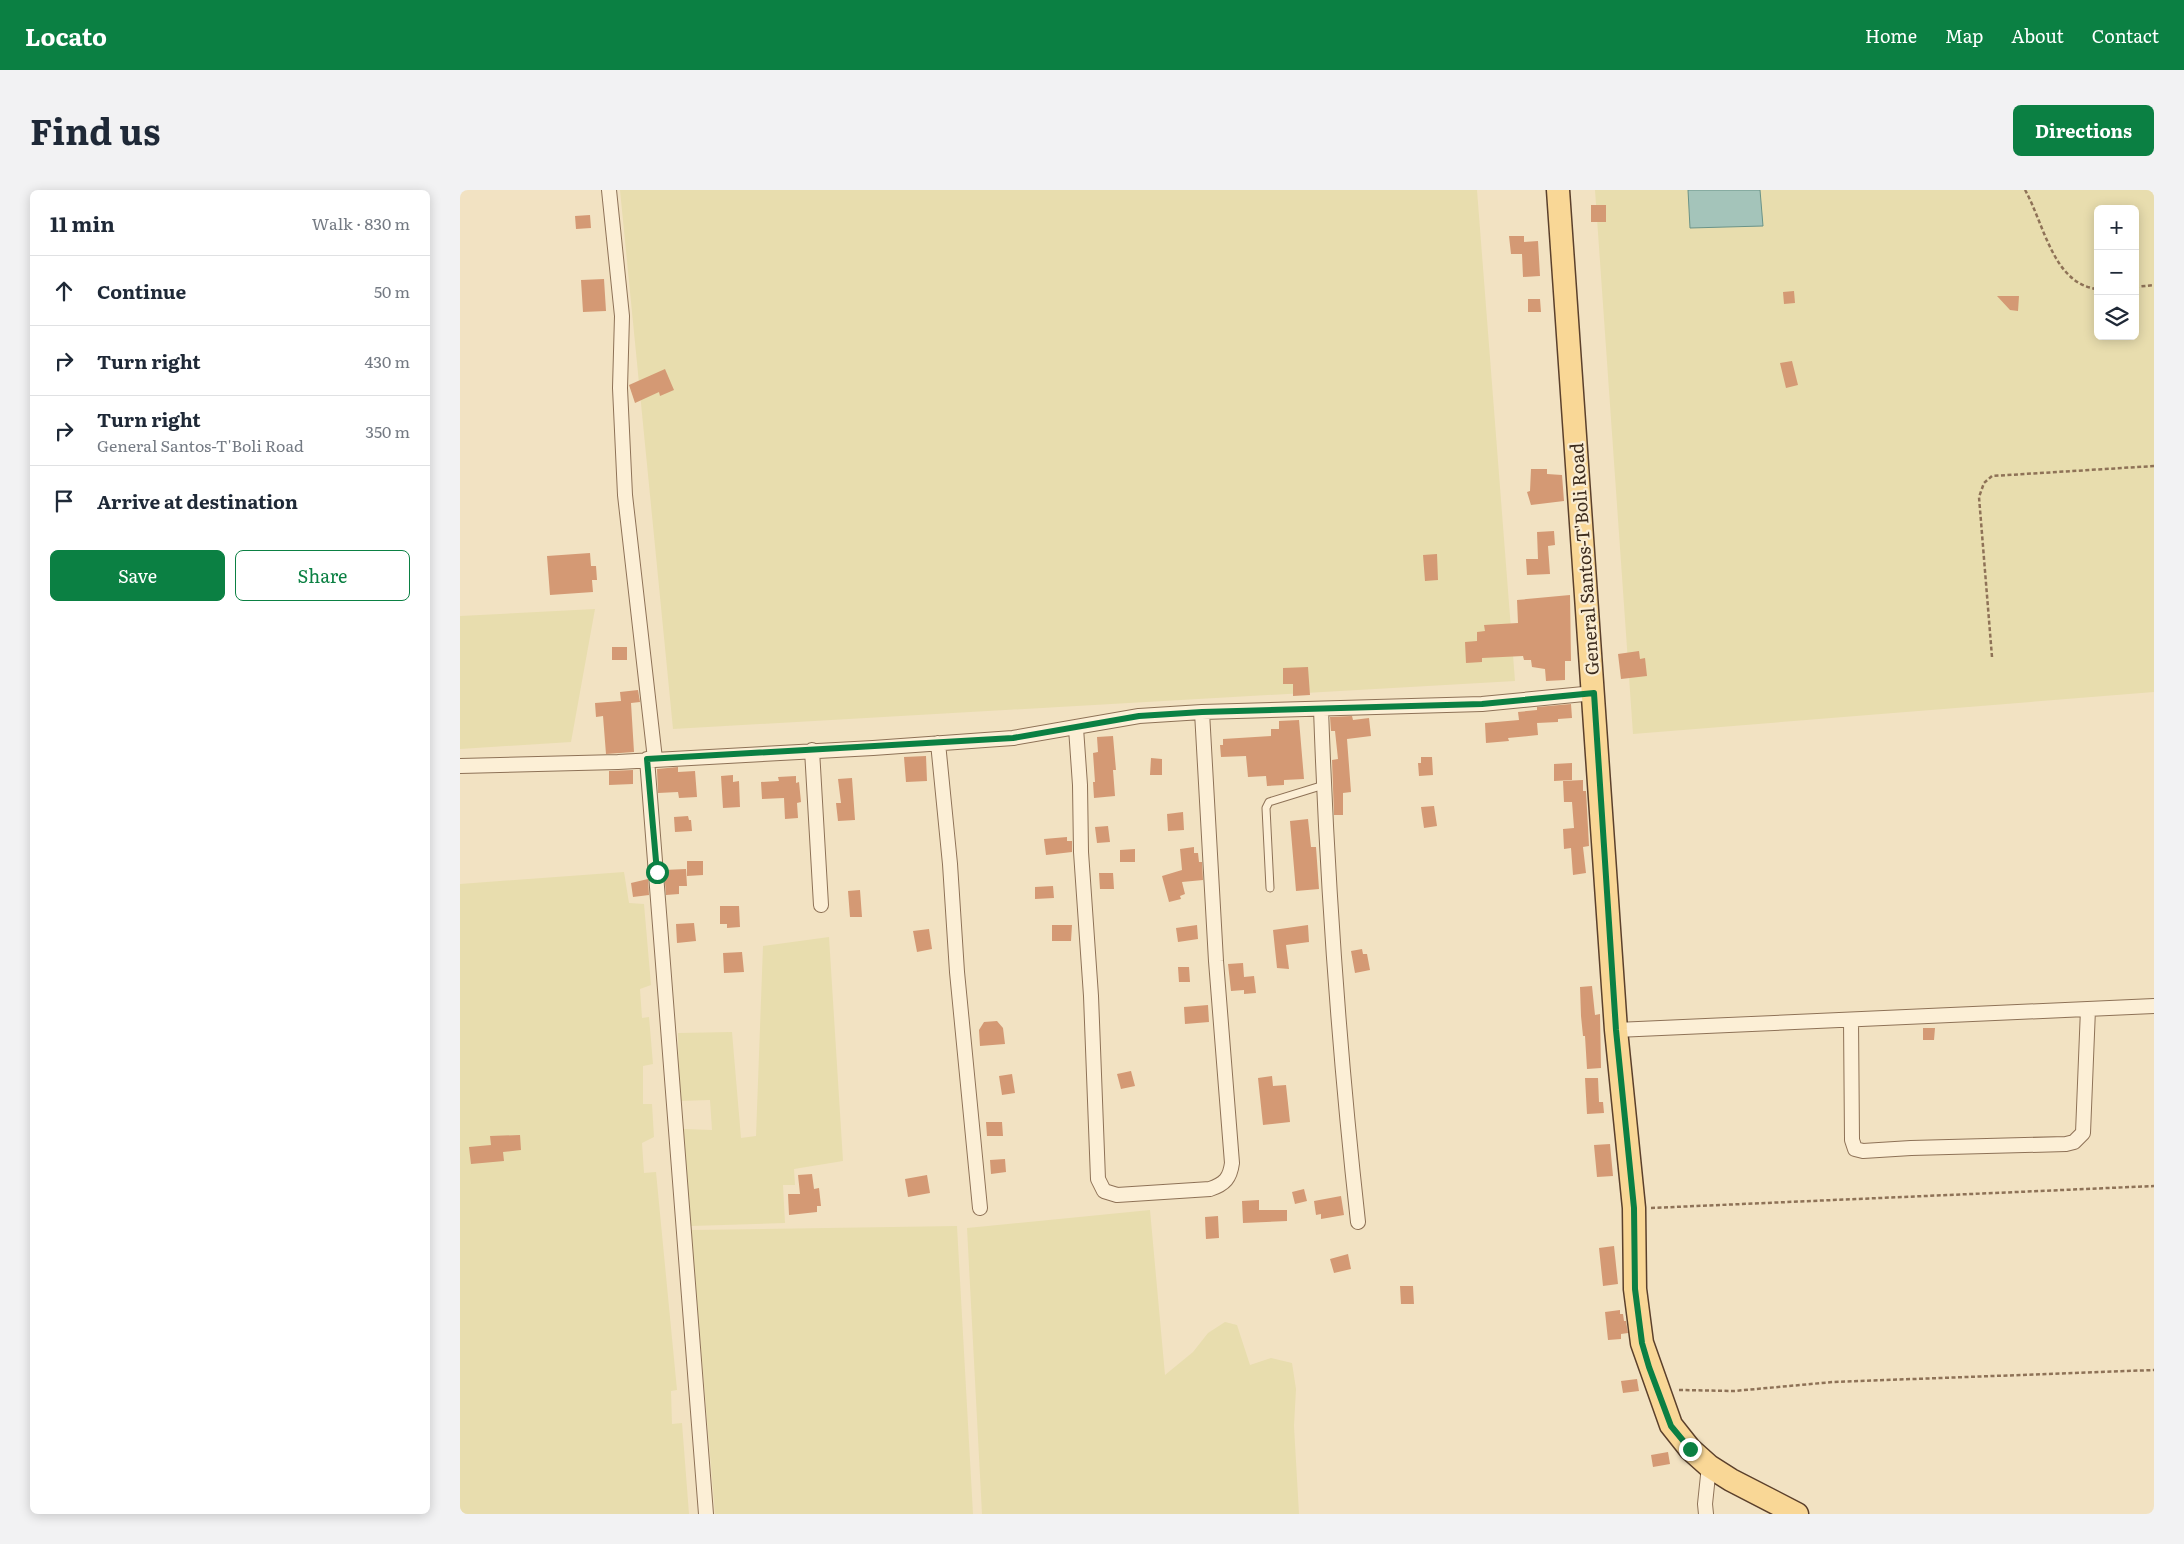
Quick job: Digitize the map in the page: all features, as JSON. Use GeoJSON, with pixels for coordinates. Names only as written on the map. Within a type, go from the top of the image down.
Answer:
{"type":"FeatureCollection","features":[{"type":"Feature","properties":{"kind":"main road","name":"General Santos-T'Boli Road"},"geometry":{"type":"LineString","coordinates":[[1558,190],[1616,1030],[1634,1208],[1635,1289],[1642,1343],[1671,1426],[1690,1449],[1709,1466],[1731,1480],[1797,1514]]}},
{"type":"Feature","properties":{"kind":"street"},"geometry":{"type":"LineString","coordinates":[[609,190],[622,316],[620,388],[625,495],[651,759],[706,1514]]}},
{"type":"Feature","properties":{"kind":"street"},"geometry":{"type":"LineString","coordinates":[[460,766],[651,759],[938,743],[1013,738],[1139,716],[1202,712],[1482,704],[1594,693]]}},
{"type":"Feature","properties":{"kind":"street"},"geometry":{"type":"LineString","coordinates":[[1321,709],[1330,910],[1343,1080],[1358,1222]]}},
{"type":"Feature","properties":{"kind":"street"},"geometry":{"type":"LineString","coordinates":[[1076,728],[1100,1186],[1104,1191],[1117,1195],[1210,1189],[1220,1186],[1227,1180],[1232,1163],[1216,961],[1202,712]]}},
{"type":"Feature","properties":{"kind":"street"},"geometry":{"type":"LineString","coordinates":[[938,743],[950,864],[957,972],[980,1208]]}},
{"type":"Feature","properties":{"kind":"street"},"geometry":{"type":"LineString","coordinates":[[812,750],[821,905]]}},
{"type":"Feature","properties":{"kind":"street"},"geometry":{"type":"LineString","coordinates":[[1616,1030],[2154,1006]]}},
{"type":"Feature","properties":{"kind":"street"},"geometry":{"type":"LineString","coordinates":[[1851,1020],[1852,1140],[1855,1149],[1863,1152],[1911,1148],[2066,1144],[2074,1142],[2083,1133],[2088,1009]]}},
{"type":"Feature","properties":{"kind":"street"},"geometry":{"type":"LineString","coordinates":[[1705,1514],[1704,1504],[1709,1466]]}},
{"type":"Feature","properties":{"kind":"lane"},"geometry":{"type":"LineString","coordinates":[[1270,888],[1266,808],[1270,802],[1324,785]]}},
{"type":"Feature","properties":{"kind":"path"},"geometry":{"type":"LineString","coordinates":[[2025,190],[2063,270],[2074,282],[2094,288]]}},
{"type":"Feature","properties":{"kind":"path"},"geometry":{"type":"LineString","coordinates":[[2139,287],[2154,285]]}},
{"type":"Feature","properties":{"kind":"path"},"geometry":{"type":"LineString","coordinates":[[1992,657],[1979,497],[1984,482],[1992,476],[2154,466]]}},
{"type":"Feature","properties":{"kind":"path"},"geometry":{"type":"LineString","coordinates":[[1634,1208],[2154,1186]]}},
{"type":"Feature","properties":{"kind":"path"},"geometry":{"type":"LineString","coordinates":[[1657,1390],[1734,1391],[1833,1382],[2154,1370]]}},
{"type":"Feature","properties":{"kind":"shaded area"},"geometry":{"type":"Polygon","coordinates":[[[620,190],[1477,190],[1515,681],[673,729],[620,190]]]}},
{"type":"Feature","properties":{"kind":"shaded area"},"geometry":{"type":"Polygon","coordinates":[[[1595,190],[2154,190],[2154,692],[1633,734],[1595,190]]]}},
{"type":"Feature","properties":{"kind":"shaded area"},"geometry":{"type":"Polygon","coordinates":[[[595,609],[571,742],[460,749],[460,616],[595,609]]]}},
{"type":"Feature","properties":{"kind":"shaded area"},"geometry":{"type":"Polygon","coordinates":[[[624,872],[629,903],[644,904],[651,985],[640,989],[642,1018],[649,1017],[653,1064],[643,1066],[643,1104],[652,1104],[654,1137],[642,1143],[644,1173],[656,1172],[677,1390],[671,1391],[672,1424],[682,1423],[689,1514],[460,1514],[460,884],[624,872]]]}},
{"type":"Feature","properties":{"kind":"shaded area"},"geometry":{"type":"Polygon","coordinates":[[[829,937],[843,1161],[794,1169],[795,1185],[783,1185],[785,1223],[691,1226],[683,1129],[712,1130],[710,1100],[679,1101],[678,1033],[732,1032],[741,1138],[756,1136],[763,946],[829,937]]]}},
{"type":"Feature","properties":{"kind":"shaded area"},"geometry":{"type":"Polygon","coordinates":[[[1150,1210],[1165,1375],[1193,1352],[1208,1333],[1225,1322],[1237,1325],[1250,1365],[1271,1358],[1292,1363],[1296,1389],[1294,1426],[1299,1514],[982,1514],[967,1228],[1150,1210]]]}},
{"type":"Feature","properties":{"kind":"shaded area"},"geometry":{"type":"Polygon","coordinates":[[[957,1226],[973,1514],[715,1514],[691,1230],[957,1226]]]}},
{"type":"Feature","properties":{"kind":"water"},"geometry":{"type":"Polygon","coordinates":[[[1688,190],[1760,190],[1763,226],[1690,228],[1688,190]]]}},
{"type":"Feature","properties":{"kind":"building"},"geometry":{"type":"Polygon","coordinates":[[[1591,205],[1606,205],[1606,222],[1591,222],[1591,205]]]}},
{"type":"Feature","properties":{"kind":"building"},"geometry":{"type":"Polygon","coordinates":[[[590,215],[591,228],[576,229],[575,216],[590,215]]]}},
{"type":"Feature","properties":{"kind":"building"},"geometry":{"type":"Polygon","coordinates":[[[1509,236],[1524,236],[1524,242],[1538,241],[1540,276],[1523,277],[1522,254],[1511,254],[1509,236]]]}},
{"type":"Feature","properties":{"kind":"building"},"geometry":{"type":"Polygon","coordinates":[[[604,279],[606,311],[583,312],[581,280],[604,279]]]}},
{"type":"Feature","properties":{"kind":"building"},"geometry":{"type":"Polygon","coordinates":[[[1794,291],[1795,303],[1784,304],[1783,292],[1794,291]]]}},
{"type":"Feature","properties":{"kind":"building"},"geometry":{"type":"Polygon","coordinates":[[[1997,296],[2019,296],[2018,311],[2010,310],[1997,296]]]}},
{"type":"Feature","properties":{"kind":"building"},"geometry":{"type":"Polygon","coordinates":[[[1528,299],[1540,299],[1541,312],[1528,312],[1528,299]]]}},
{"type":"Feature","properties":{"kind":"building"},"geometry":{"type":"Polygon","coordinates":[[[1792,361],[1798,385],[1786,388],[1780,363],[1792,361]]]}},
{"type":"Feature","properties":{"kind":"building"},"geometry":{"type":"Polygon","coordinates":[[[665,369],[674,390],[660,396],[659,392],[635,403],[629,385],[665,369]]]}},
{"type":"Feature","properties":{"kind":"building"},"geometry":{"type":"Polygon","coordinates":[[[1531,469],[1547,469],[1547,474],[1562,475],[1564,501],[1531,505],[1527,492],[1530,491],[1531,469]]]}},
{"type":"Feature","properties":{"kind":"building"},"geometry":{"type":"Polygon","coordinates":[[[1554,531],[1555,545],[1548,546],[1550,574],[1527,575],[1526,559],[1538,559],[1537,532],[1554,531]]]}},
{"type":"Feature","properties":{"kind":"building"},"geometry":{"type":"Polygon","coordinates":[[[590,553],[591,566],[596,566],[597,580],[592,580],[593,592],[550,595],[547,556],[590,553]]]}},
{"type":"Feature","properties":{"kind":"building"},"geometry":{"type":"Polygon","coordinates":[[[1437,554],[1438,580],[1425,581],[1423,555],[1437,554]]]}},
{"type":"Feature","properties":{"kind":"building"},"geometry":{"type":"Polygon","coordinates":[[[1570,595],[1571,661],[1565,661],[1565,680],[1546,681],[1545,669],[1532,667],[1531,660],[1524,660],[1523,656],[1482,658],[1482,662],[1466,663],[1465,642],[1477,641],[1477,632],[1485,631],[1484,625],[1518,623],[1517,600],[1570,595]]]}},
{"type":"Feature","properties":{"kind":"building"},"geometry":{"type":"Polygon","coordinates":[[[612,647],[627,647],[627,660],[612,660],[612,647]]]}},
{"type":"Feature","properties":{"kind":"building"},"geometry":{"type":"Polygon","coordinates":[[[1639,651],[1640,659],[1645,658],[1647,676],[1621,679],[1618,654],[1639,651]]]}},
{"type":"Feature","properties":{"kind":"building"},"geometry":{"type":"Polygon","coordinates":[[[1308,667],[1310,695],[1293,696],[1293,684],[1283,684],[1283,668],[1308,667]]]}},
{"type":"Feature","properties":{"kind":"building"},"geometry":{"type":"Polygon","coordinates":[[[638,690],[640,702],[631,703],[634,752],[606,754],[603,716],[596,717],[595,703],[621,701],[620,692],[638,690]]]}},
{"type":"Feature","properties":{"kind":"building"},"geometry":{"type":"Polygon","coordinates":[[[1571,704],[1572,718],[1558,719],[1558,722],[1537,723],[1538,735],[1508,738],[1509,741],[1486,743],[1485,723],[1519,720],[1518,712],[1537,710],[1537,707],[1571,704]]]}},
{"type":"Feature","properties":{"kind":"building"},"geometry":{"type":"Polygon","coordinates":[[[1352,716],[1353,720],[1369,718],[1371,736],[1347,739],[1351,792],[1343,793],[1343,815],[1334,815],[1332,760],[1338,759],[1335,731],[1331,731],[1330,717],[1352,716]]]}},
{"type":"Feature","properties":{"kind":"building"},"geometry":{"type":"Polygon","coordinates":[[[1299,720],[1304,779],[1284,780],[1284,785],[1267,786],[1266,776],[1248,777],[1246,756],[1221,757],[1220,745],[1223,745],[1223,739],[1271,736],[1271,729],[1279,729],[1279,721],[1299,720]]]}},
{"type":"Feature","properties":{"kind":"building"},"geometry":{"type":"Polygon","coordinates":[[[1113,736],[1116,770],[1113,770],[1115,796],[1094,798],[1093,753],[1098,752],[1097,737],[1113,736]]]}},
{"type":"Feature","properties":{"kind":"building"},"geometry":{"type":"Polygon","coordinates":[[[926,756],[927,781],[906,782],[904,757],[926,756]]]}},
{"type":"Feature","properties":{"kind":"building"},"geometry":{"type":"Polygon","coordinates":[[[1421,757],[1432,757],[1433,775],[1419,776],[1418,763],[1421,763],[1421,757]]]}},
{"type":"Feature","properties":{"kind":"building"},"geometry":{"type":"Polygon","coordinates":[[[1151,758],[1162,759],[1162,775],[1150,775],[1151,758]]]}},
{"type":"Feature","properties":{"kind":"building"},"geometry":{"type":"Polygon","coordinates":[[[1572,763],[1572,780],[1554,781],[1554,764],[1572,763]]]}},
{"type":"Feature","properties":{"kind":"building"},"geometry":{"type":"Polygon","coordinates":[[[678,767],[678,772],[695,771],[697,797],[679,798],[678,792],[658,793],[657,769],[678,767]]]}},
{"type":"Feature","properties":{"kind":"building"},"geometry":{"type":"Polygon","coordinates":[[[633,770],[633,784],[609,785],[609,771],[633,770]]]}},
{"type":"Feature","properties":{"kind":"building"},"geometry":{"type":"Polygon","coordinates":[[[733,775],[733,782],[739,781],[740,807],[723,808],[721,776],[733,775]]]}},
{"type":"Feature","properties":{"kind":"building"},"geometry":{"type":"Polygon","coordinates":[[[796,776],[796,783],[799,782],[801,802],[797,803],[798,818],[785,819],[784,798],[762,799],[761,782],[779,781],[778,777],[796,776]]]}},
{"type":"Feature","properties":{"kind":"building"},"geometry":{"type":"Polygon","coordinates":[[[852,778],[855,820],[838,821],[836,803],[841,803],[838,779],[852,778]]]}},
{"type":"Feature","properties":{"kind":"building"},"geometry":{"type":"Polygon","coordinates":[[[1583,780],[1583,791],[1586,791],[1589,846],[1583,847],[1586,873],[1573,875],[1571,848],[1564,849],[1563,829],[1574,828],[1572,802],[1564,802],[1563,781],[1583,780]]]}},
{"type":"Feature","properties":{"kind":"building"},"geometry":{"type":"Polygon","coordinates":[[[1434,806],[1437,826],[1424,828],[1421,807],[1434,806]]]}},
{"type":"Feature","properties":{"kind":"building"},"geometry":{"type":"Polygon","coordinates":[[[1183,812],[1184,830],[1168,831],[1167,814],[1183,812]]]}},
{"type":"Feature","properties":{"kind":"building"},"geometry":{"type":"Polygon","coordinates":[[[688,816],[689,820],[691,820],[692,831],[675,832],[674,817],[688,816]]]}},
{"type":"Feature","properties":{"kind":"building"},"geometry":{"type":"Polygon","coordinates":[[[1308,819],[1311,847],[1316,847],[1319,889],[1296,891],[1290,821],[1308,819]]]}},
{"type":"Feature","properties":{"kind":"building"},"geometry":{"type":"Polygon","coordinates":[[[1108,826],[1110,842],[1097,843],[1095,827],[1108,826]]]}},
{"type":"Feature","properties":{"kind":"building"},"geometry":{"type":"Polygon","coordinates":[[[1067,837],[1067,841],[1072,841],[1072,852],[1046,855],[1044,839],[1067,837]]]}},
{"type":"Feature","properties":{"kind":"building"},"geometry":{"type":"Polygon","coordinates":[[[1194,847],[1194,853],[1198,853],[1199,862],[1202,862],[1203,880],[1182,882],[1185,894],[1180,896],[1181,899],[1169,902],[1162,876],[1182,870],[1180,849],[1194,847]]]}},
{"type":"Feature","properties":{"kind":"building"},"geometry":{"type":"Polygon","coordinates":[[[1135,849],[1135,862],[1120,862],[1120,850],[1135,849]]]}},
{"type":"Feature","properties":{"kind":"building"},"geometry":{"type":"Polygon","coordinates":[[[687,861],[703,861],[703,875],[687,876],[687,861]]]}},
{"type":"Feature","properties":{"kind":"building"},"geometry":{"type":"Polygon","coordinates":[[[686,869],[687,886],[679,886],[679,894],[666,895],[664,870],[686,869]]]}},
{"type":"Feature","properties":{"kind":"building"},"geometry":{"type":"Polygon","coordinates":[[[1099,873],[1113,873],[1114,889],[1100,889],[1099,873]]]}},
{"type":"Feature","properties":{"kind":"building"},"geometry":{"type":"Polygon","coordinates":[[[648,879],[649,895],[633,897],[631,883],[648,879]]]}},
{"type":"Feature","properties":{"kind":"building"},"geometry":{"type":"Polygon","coordinates":[[[1053,886],[1054,898],[1035,899],[1035,887],[1053,886]]]}},
{"type":"Feature","properties":{"kind":"building"},"geometry":{"type":"Polygon","coordinates":[[[860,890],[862,917],[850,917],[848,891],[860,890]]]}},
{"type":"Feature","properties":{"kind":"building"},"geometry":{"type":"Polygon","coordinates":[[[720,906],[739,906],[740,927],[727,928],[727,924],[720,924],[720,906]]]}},
{"type":"Feature","properties":{"kind":"building"},"geometry":{"type":"Polygon","coordinates":[[[694,923],[696,941],[677,943],[676,924],[694,923]]]}},
{"type":"Feature","properties":{"kind":"building"},"geometry":{"type":"Polygon","coordinates":[[[1052,925],[1072,925],[1071,941],[1052,941],[1052,925]]]}},
{"type":"Feature","properties":{"kind":"building"},"geometry":{"type":"Polygon","coordinates":[[[1197,925],[1198,939],[1178,942],[1176,928],[1197,925]]]}},
{"type":"Feature","properties":{"kind":"building"},"geometry":{"type":"Polygon","coordinates":[[[1308,925],[1309,942],[1286,945],[1289,969],[1277,968],[1273,930],[1308,925]]]}},
{"type":"Feature","properties":{"kind":"building"},"geometry":{"type":"Polygon","coordinates":[[[929,929],[932,949],[917,952],[913,931],[929,929]]]}},
{"type":"Feature","properties":{"kind":"building"},"geometry":{"type":"Polygon","coordinates":[[[1362,949],[1363,954],[1367,954],[1370,970],[1355,973],[1351,951],[1362,949]]]}},
{"type":"Feature","properties":{"kind":"building"},"geometry":{"type":"Polygon","coordinates":[[[742,952],[744,972],[724,973],[723,953],[742,952]]]}},
{"type":"Feature","properties":{"kind":"building"},"geometry":{"type":"Polygon","coordinates":[[[1243,963],[1244,977],[1254,976],[1256,993],[1244,994],[1244,990],[1231,991],[1228,964],[1243,963]]]}},
{"type":"Feature","properties":{"kind":"building"},"geometry":{"type":"Polygon","coordinates":[[[1178,967],[1189,967],[1190,982],[1179,982],[1178,967]]]}},
{"type":"Feature","properties":{"kind":"building"},"geometry":{"type":"Polygon","coordinates":[[[1592,986],[1595,1015],[1600,1014],[1601,1068],[1587,1069],[1580,987],[1592,986]]]}},
{"type":"Feature","properties":{"kind":"building"},"geometry":{"type":"Polygon","coordinates":[[[1208,1005],[1209,1022],[1185,1024],[1184,1007],[1208,1005]]]}},
{"type":"Feature","properties":{"kind":"building"},"geometry":{"type":"Polygon","coordinates":[[[997,1021],[1003,1028],[1005,1044],[980,1046],[979,1030],[984,1022],[997,1021]]]}},
{"type":"Feature","properties":{"kind":"building"},"geometry":{"type":"Polygon","coordinates":[[[1923,1028],[1935,1028],[1934,1040],[1923,1040],[1923,1028]]]}},
{"type":"Feature","properties":{"kind":"building"},"geometry":{"type":"Polygon","coordinates":[[[1131,1071],[1135,1086],[1121,1089],[1117,1074],[1131,1071]]]}},
{"type":"Feature","properties":{"kind":"building"},"geometry":{"type":"Polygon","coordinates":[[[1012,1074],[1015,1093],[1002,1095],[999,1076],[1012,1074]]]}},
{"type":"Feature","properties":{"kind":"building"},"geometry":{"type":"Polygon","coordinates":[[[1272,1076],[1273,1086],[1286,1085],[1290,1122],[1263,1125],[1258,1078],[1272,1076]]]}},
{"type":"Feature","properties":{"kind":"building"},"geometry":{"type":"Polygon","coordinates":[[[1585,1078],[1598,1078],[1599,1102],[1603,1102],[1604,1113],[1587,1114],[1585,1078]]]}},
{"type":"Feature","properties":{"kind":"building"},"geometry":{"type":"Polygon","coordinates":[[[986,1122],[1002,1122],[1003,1136],[987,1136],[986,1122]]]}},
{"type":"Feature","properties":{"kind":"building"},"geometry":{"type":"Polygon","coordinates":[[[520,1135],[521,1150],[503,1152],[504,1161],[471,1164],[469,1147],[491,1145],[490,1136],[520,1135]]]}},
{"type":"Feature","properties":{"kind":"building"},"geometry":{"type":"Polygon","coordinates":[[[1610,1144],[1613,1176],[1597,1177],[1594,1145],[1610,1144]]]}},
{"type":"Feature","properties":{"kind":"building"},"geometry":{"type":"Polygon","coordinates":[[[1005,1159],[1006,1172],[991,1174],[990,1160],[1005,1159]]]}},
{"type":"Feature","properties":{"kind":"building"},"geometry":{"type":"Polygon","coordinates":[[[812,1174],[814,1189],[819,1188],[821,1206],[817,1206],[817,1212],[789,1215],[788,1194],[800,1194],[798,1175],[812,1174]]]}},
{"type":"Feature","properties":{"kind":"building"},"geometry":{"type":"Polygon","coordinates":[[[927,1175],[930,1193],[908,1197],[905,1179],[927,1175]]]}},
{"type":"Feature","properties":{"kind":"building"},"geometry":{"type":"Polygon","coordinates":[[[1304,1189],[1307,1201],[1295,1204],[1292,1192],[1304,1189]]]}},
{"type":"Feature","properties":{"kind":"building"},"geometry":{"type":"Polygon","coordinates":[[[1341,1196],[1344,1215],[1321,1219],[1321,1214],[1316,1215],[1314,1201],[1341,1196]]]}},
{"type":"Feature","properties":{"kind":"building"},"geometry":{"type":"Polygon","coordinates":[[[1259,1200],[1259,1210],[1287,1210],[1287,1221],[1243,1223],[1242,1201],[1259,1200]]]}},
{"type":"Feature","properties":{"kind":"building"},"geometry":{"type":"Polygon","coordinates":[[[1218,1216],[1219,1238],[1206,1239],[1205,1217],[1218,1216]]]}},
{"type":"Feature","properties":{"kind":"building"},"geometry":{"type":"Polygon","coordinates":[[[1614,1246],[1618,1284],[1603,1286],[1599,1248],[1614,1246]]]}},
{"type":"Feature","properties":{"kind":"building"},"geometry":{"type":"Polygon","coordinates":[[[1348,1254],[1351,1269],[1334,1273],[1330,1259],[1348,1254]]]}},
{"type":"Feature","properties":{"kind":"building"},"geometry":{"type":"Polygon","coordinates":[[[1400,1286],[1413,1286],[1414,1304],[1401,1304],[1400,1286]]]}},
{"type":"Feature","properties":{"kind":"building"},"geometry":{"type":"Polygon","coordinates":[[[1620,1310],[1620,1314],[1623,1314],[1624,1321],[1626,1321],[1628,1333],[1621,1334],[1621,1339],[1608,1340],[1605,1312],[1620,1310]]]}},
{"type":"Feature","properties":{"kind":"building"},"geometry":{"type":"Polygon","coordinates":[[[1637,1379],[1639,1391],[1623,1393],[1621,1381],[1637,1379]]]}},
{"type":"Feature","properties":{"kind":"building"},"geometry":{"type":"Polygon","coordinates":[[[1668,1452],[1670,1464],[1653,1467],[1651,1455],[1668,1452]]]}},
{"type":"Feature","properties":{"kind":"route"},"geometry":{"type":"LineString","coordinates":[[657,872],[647,759],[873,748],[1013,738],[1139,716],[1202,712],[1482,704],[1594,693],[1616,1030],[1634,1208],[1635,1289],[1642,1343],[1649,1367],[1671,1426],[1690,1449]]}}]}
